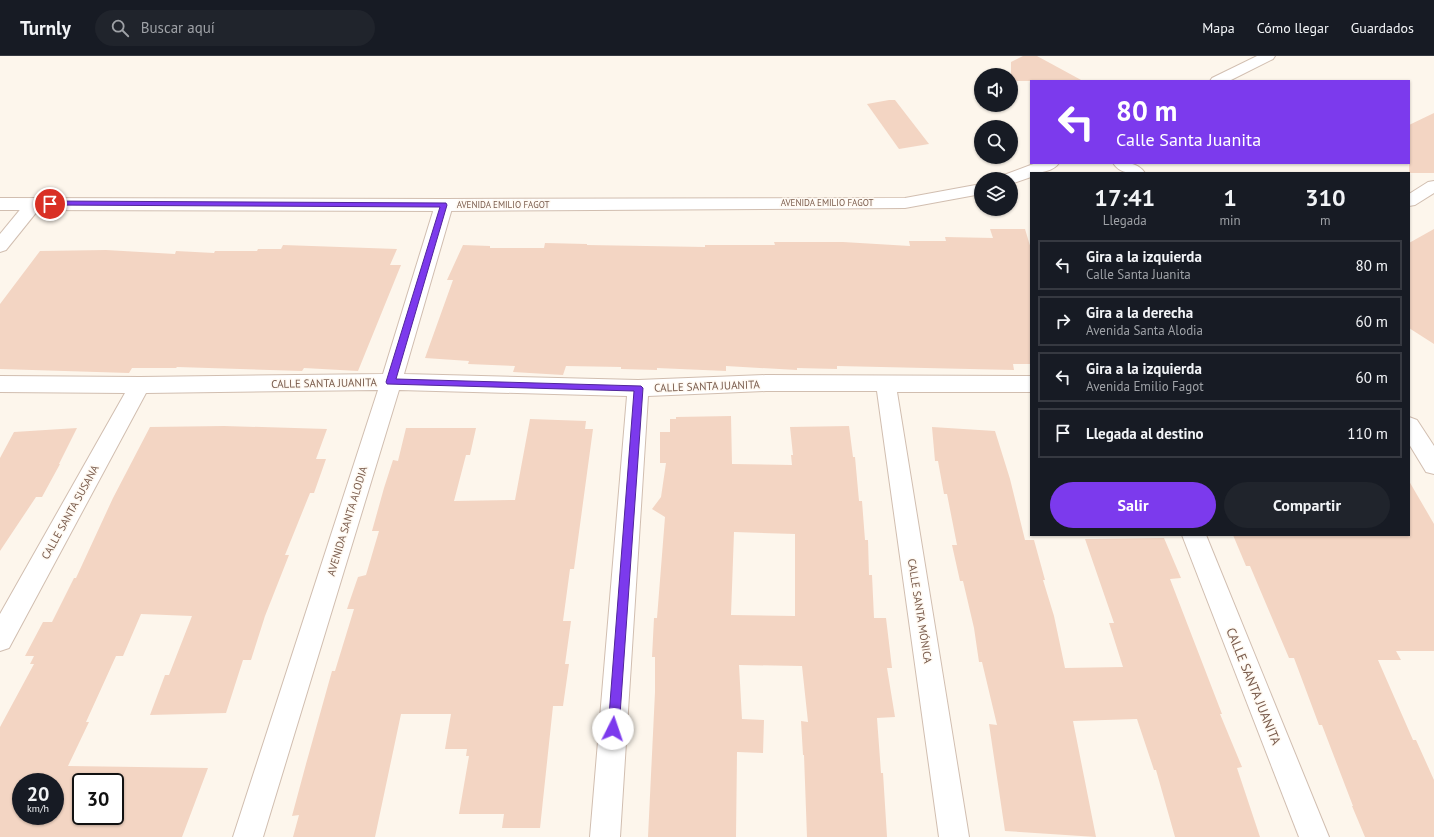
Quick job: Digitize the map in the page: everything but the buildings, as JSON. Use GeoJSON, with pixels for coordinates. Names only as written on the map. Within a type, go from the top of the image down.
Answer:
{"type":"FeatureCollection","features":[{"type":"Feature","properties":{"kind":"street"},"geometry":{"type":"LineString","coordinates":[[1219,80],[1268,56]]}},
{"type":"Feature","properties":{"kind":"street"},"geometry":{"type":"LineString","coordinates":[[1018,176],[1048,164]]}},
{"type":"Feature","properties":{"kind":"street"},"geometry":{"type":"LineString","coordinates":[[1122,164],[1134,172]]}},
{"type":"Feature","properties":{"kind":"street"},"geometry":{"type":"LineString","coordinates":[[1410,200],[1434,186]]}},
{"type":"Feature","properties":{"kind":"street","name":"AVENIDA EMILIO FAGOT"},"geometry":{"type":"LineString","coordinates":[[0,204],[444,205],[905,203],[974,190]]}},
{"type":"Feature","properties":{"kind":"street"},"geometry":{"type":"LineString","coordinates":[[0,246],[34,204]]}},
{"type":"Feature","properties":{"kind":"street","name":"AVENIDA SANTA ALODIA"},"geometry":{"type":"LineString","coordinates":[[248,837],[444,205]]}},
{"type":"Feature","properties":{"kind":"street","name":"CALLE SANTA JUANITA"},"geometry":{"type":"LineString","coordinates":[[0,384],[390,382],[638,388],[766,383],[886,385],[1030,384]]}},
{"type":"Feature","properties":{"kind":"street","name":"CALLE SANTA SUSANA"},"geometry":{"type":"LineString","coordinates":[[0,639],[140,384]]}},
{"type":"Feature","properties":{"kind":"street","name":"CALLE SANTA MÓNICA"},"geometry":{"type":"LineString","coordinates":[[886,385],[954,837]]}},
{"type":"Feature","properties":{"kind":"street"},"geometry":{"type":"LineString","coordinates":[[605,837],[638,388]]}},
{"type":"Feature","properties":{"kind":"street"},"geometry":{"type":"LineString","coordinates":[[1419,431],[1434,465]]}},
{"type":"Feature","properties":{"kind":"street","name":"CALLE SANTA JUANITA"},"geometry":{"type":"LineString","coordinates":[[1194,536],[1314,837]]}},
{"type":"Feature","properties":{"kind":"route"},"geometry":{"type":"LineString","coordinates":[[50,204],[444,205],[390,382],[638,388],[613,729]]}}]}
